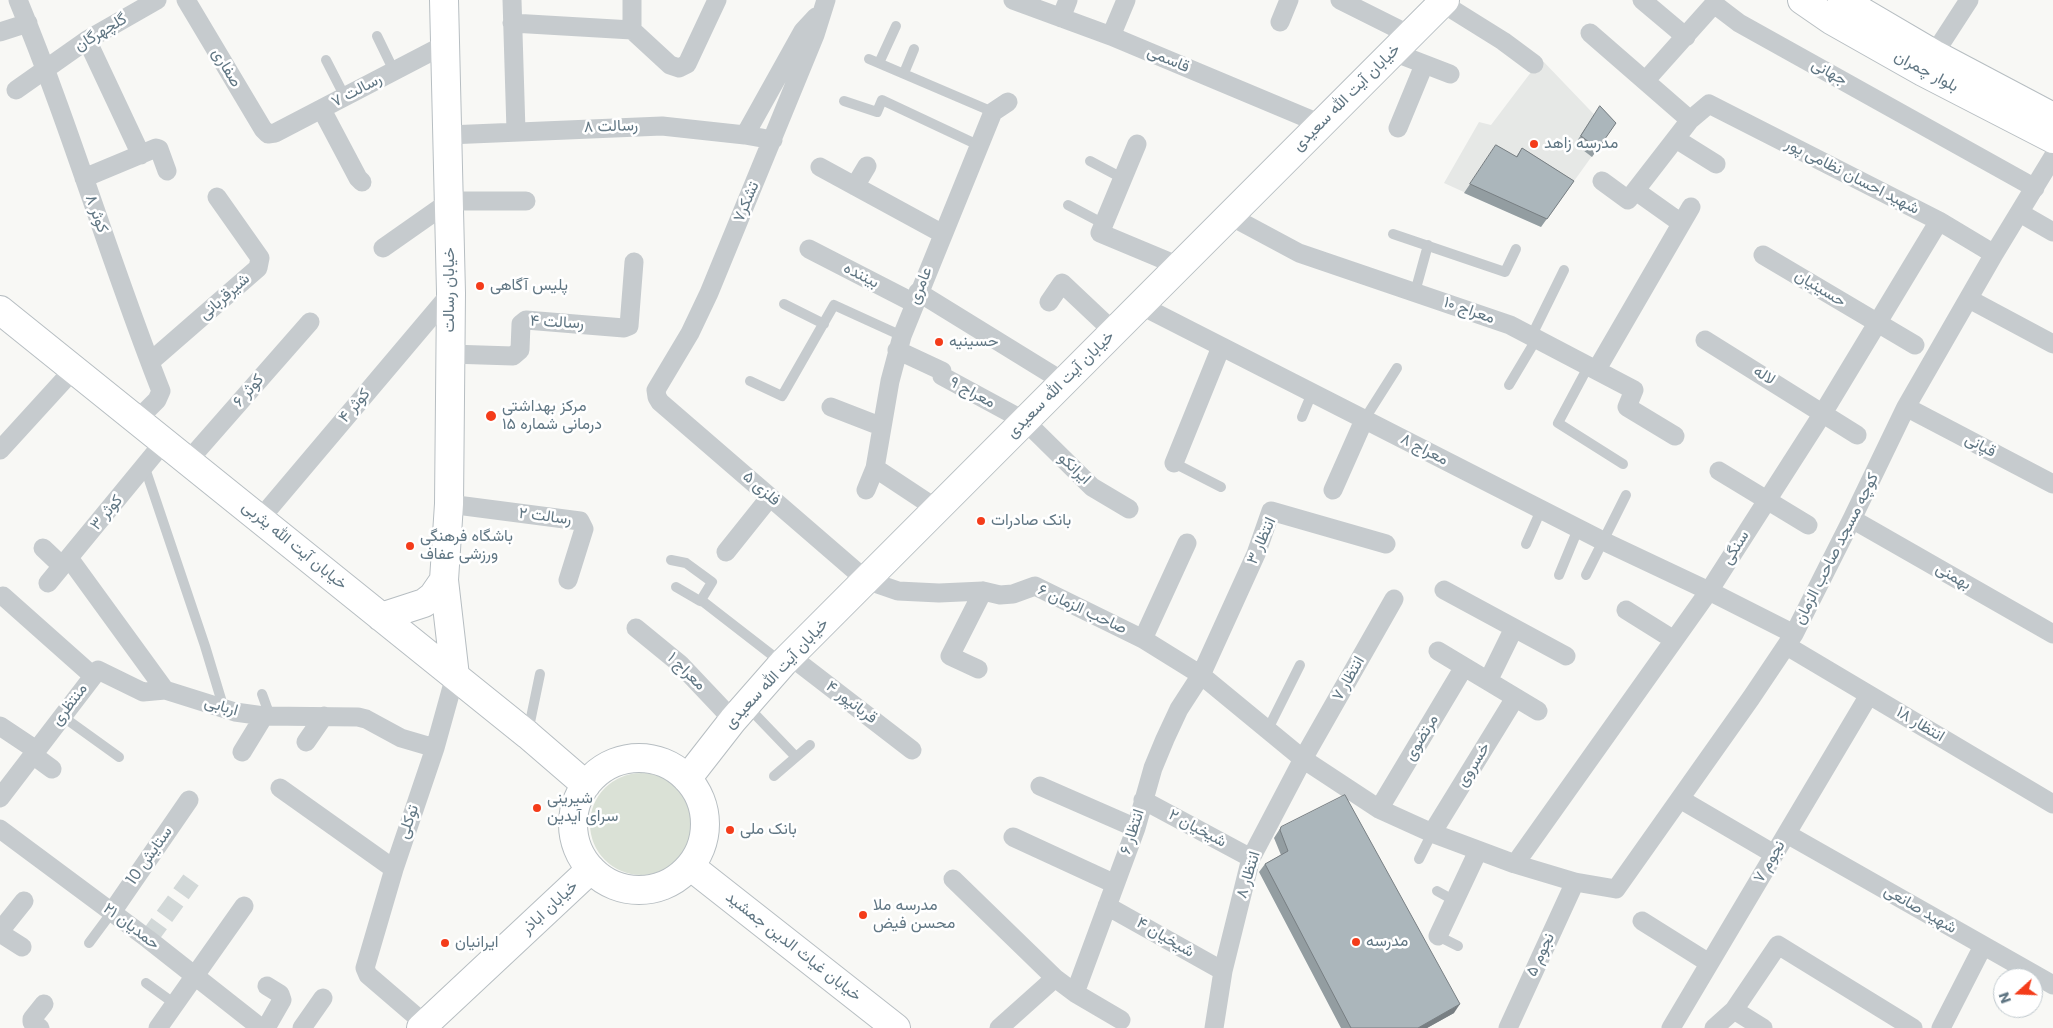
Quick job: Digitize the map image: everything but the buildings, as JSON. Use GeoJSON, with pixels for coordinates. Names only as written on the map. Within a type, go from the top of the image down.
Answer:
{"type":"FeatureCollection","features":[{"type":"Feature","properties":{"kind":"main road","name":"خیابان رسالت"},"geometry":{"type":"LineString","coordinates":[[444,0],[451,293],[449,504],[444,580],[454,676]]}},
{"type":"Feature","properties":{"kind":"main road","name":"بلوار چمران"},"geometry":{"type":"LineString","coordinates":[[1802,0],[1831,20],[1915,67],[2053,139]]}},
{"type":"Feature","properties":{"kind":"main road","name":"بلوار چمران"},"geometry":{"type":"LineString","coordinates":[[1842,0],[1934,54],[2053,116]]}},
{"type":"Feature","properties":{"kind":"main road","name":"خیابان آیت الله سعیدی"},"geometry":{"type":"LineString","coordinates":[[687,779],[786,660],[1443,2]]}},
{"type":"Feature","properties":{"kind":"main road","name":"خیابان آیت الله یثربی"},"geometry":{"type":"LineString","coordinates":[[0,310],[528,735],[586,785]]}},
{"type":"Feature","properties":{"kind":"main road"},"geometry":{"type":"LineString","coordinates":[[381,617],[424,603],[433,596],[444,580]]}},
{"type":"Feature","properties":{"kind":"main road"},"geometry":{"type":"LineString","coordinates":[[635,758],[654,760],[672,767],[687,779],[698,795],[704,812],[704,831],[700,849],[690,866],[677,878],[660,887],[642,890],[614,885],[591,869],[580,854],[575,837],[573,819],[577,801],[586,785],[599,771],[616,762],[635,758]]}},
{"type":"Feature","properties":{"kind":"main road","name":"خیابان غیاث الدین جمشید"},"geometry":{"type":"LineString","coordinates":[[690,866],[896,1028]]}},
{"type":"Feature","properties":{"kind":"main road","name":"خیابان اباذر"},"geometry":{"type":"LineString","coordinates":[[423,1026],[591,869]]}},
{"type":"Feature","properties":{"kind":"street","name":"کوثر ۸"},"geometry":{"type":"LineString","coordinates":[[18,0],[46,68],[161,391],[161,396],[137,420]]}},
{"type":"Feature","properties":{"kind":"street","name":"صفاری"},"geometry":{"type":"LineString","coordinates":[[186,0],[263,129],[268,134]]}},
{"type":"Feature","properties":{"kind":"street"},"geometry":{"type":"LineString","coordinates":[[512,0],[516,131]]}},
{"type":"Feature","properties":{"kind":"street"},"geometry":{"type":"LineString","coordinates":[[632,0],[632,30]]}},
{"type":"Feature","properties":{"kind":"street"},"geometry":{"type":"LineString","coordinates":[[512,23],[632,30],[670,64],[679,68],[687,64],[717,0]]}},
{"type":"Feature","properties":{"kind":"street","name":"قاسمی"},"geometry":{"type":"LineString","coordinates":[[1013,0],[1111,36],[1321,124]]}},
{"type":"Feature","properties":{"kind":"street"},"geometry":{"type":"LineString","coordinates":[[1061,18],[1068,0]]}},
{"type":"Feature","properties":{"kind":"street"},"geometry":{"type":"LineString","coordinates":[[1111,36],[1126,0]]}},
{"type":"Feature","properties":{"kind":"street"},"geometry":{"type":"LineString","coordinates":[[1280,22],[1289,0]]}},
{"type":"Feature","properties":{"kind":"street"},"geometry":{"type":"LineString","coordinates":[[1340,0],[1402,44],[1424,65],[1450,74]]}},
{"type":"Feature","properties":{"kind":"street"},"geometry":{"type":"LineString","coordinates":[[1644,0],[1686,37]]}},
{"type":"Feature","properties":{"kind":"street"},"geometry":{"type":"LineString","coordinates":[[1934,54],[1969,0]]}},
{"type":"Feature","properties":{"kind":"street"},"geometry":{"type":"LineString","coordinates":[[1443,2],[1503,41],[1534,64]]}},
{"type":"Feature","properties":{"kind":"street","name":"گلچهرگان"},"geometry":{"type":"LineString","coordinates":[[16,90],[87,40],[145,3]]}},
{"type":"Feature","properties":{"kind":"street","name":"جهانی"},"geometry":{"type":"LineString","coordinates":[[1646,80],[1714,4],[1739,23],[2035,188]]}},
{"type":"Feature","properties":{"kind":"street"},"geometry":{"type":"LineString","coordinates":[[745,134],[803,31],[824,5]]}},
{"type":"Feature","properties":{"kind":"street","name":"تشکر۷"},"geometry":{"type":"LineString","coordinates":[[657,397],[656,390],[690,333],[708,293],[773,140],[815,35],[824,5]]}},
{"type":"Feature","properties":{"kind":"street"},"geometry":{"type":"LineString","coordinates":[[0,32],[28,23]]}},
{"type":"Feature","properties":{"kind":"street"},"geometry":{"type":"LineString","coordinates":[[1590,33],[1690,120],[1628,200],[1602,181]]}},
{"type":"Feature","properties":{"kind":"street"},"geometry":{"type":"LineString","coordinates":[[87,40],[141,155]]}},
{"type":"Feature","properties":{"kind":"street","name":"رسالت ۷"},"geometry":{"type":"LineString","coordinates":[[268,134],[275,133],[322,110],[444,45]]}},
{"type":"Feature","properties":{"kind":"street"},"geometry":{"type":"LineString","coordinates":[[1398,128],[1424,65]]}},
{"type":"Feature","properties":{"kind":"street","name":"شهید احسان نظامی پور"},"geometry":{"type":"LineString","coordinates":[[1690,120],[1708,104],[1939,221],[1994,254]]}},
{"type":"Feature","properties":{"kind":"street","name":"عامری"},"geometry":{"type":"LineString","coordinates":[[866,490],[875,468],[880,426],[899,343],[942,234],[980,146],[1001,107]]}},
{"type":"Feature","properties":{"kind":"street"},"geometry":{"type":"LineString","coordinates":[[322,110],[358,178],[362,182]]}},
{"type":"Feature","properties":{"kind":"street","name":"رسالت ۸"},"geometry":{"type":"LineString","coordinates":[[448,135],[662,126],[745,134],[773,140]]}},
{"type":"Feature","properties":{"kind":"street"},"geometry":{"type":"LineString","coordinates":[[1676,139],[1716,164]]}},
{"type":"Feature","properties":{"kind":"street"},"geometry":{"type":"LineString","coordinates":[[1137,144],[1102,229],[1179,266]]}},
{"type":"Feature","properties":{"kind":"street"},"geometry":{"type":"LineString","coordinates":[[84,178],[158,148],[167,171]]}},
{"type":"Feature","properties":{"kind":"street","name":"کوچه مسجد صاحب الزمان"},"geometry":{"type":"LineString","coordinates":[[1575,882],[1616,889],[1790,640],[1852,519],[1906,407],[1994,254],[2053,157]]}},
{"type":"Feature","properties":{"kind":"street"},"geometry":{"type":"LineString","coordinates":[[855,186],[867,166]]}},
{"type":"Feature","properties":{"kind":"street"},"geometry":{"type":"LineString","coordinates":[[820,167],[942,234]]}},
{"type":"Feature","properties":{"kind":"street"},"geometry":{"type":"LineString","coordinates":[[1636,191],[1681,223]]}},
{"type":"Feature","properties":{"kind":"street","name":"شیرقربانی"},"geometry":{"type":"LineString","coordinates":[[150,362],[258,268],[260,258],[218,197]]}},
{"type":"Feature","properties":{"kind":"street"},"geometry":{"type":"LineString","coordinates":[[383,248],[450,201],[526,202]]}},
{"type":"Feature","properties":{"kind":"street"},"geometry":{"type":"LineString","coordinates":[[1593,367],[1691,207]]}},
{"type":"Feature","properties":{"kind":"street"},"geometry":{"type":"LineString","coordinates":[[2020,213],[2053,232]]}},
{"type":"Feature","properties":{"kind":"street","name":"معراج ۱۰"},"geometry":{"type":"LineString","coordinates":[[1230,216],[1299,253],[1487,316],[1534,337],[1634,390],[1626,407],[1675,436]]}},
{"type":"Feature","properties":{"kind":"street","name":"سنگی"},"geometry":{"type":"LineString","coordinates":[[1515,864],[1709,591],[1823,413],[1876,322],[1939,221]]}},
{"type":"Feature","properties":{"kind":"street","name":"بیننده"},"geometry":{"type":"LineString","coordinates":[[808,250],[916,298],[1064,382]]}},
{"type":"Feature","properties":{"kind":"street","name":"حسینیان"},"geometry":{"type":"LineString","coordinates":[[1763,255],[1916,345]]}},
{"type":"Feature","properties":{"kind":"street","name":"رسالت ۴"},"geometry":{"type":"LineString","coordinates":[[450,354],[513,356],[520,350],[521,324],[526,320],[624,328],[629,326],[634,262]]}},
{"type":"Feature","properties":{"kind":"street"},"geometry":{"type":"LineString","coordinates":[[1049,302],[1062,284],[1114,332]]}},
{"type":"Feature","properties":{"kind":"street","name":"کوثر ۴"},"geometry":{"type":"LineString","coordinates":[[260,519],[451,293]]}},
{"type":"Feature","properties":{"kind":"street"},"geometry":{"type":"LineString","coordinates":[[1969,299],[2053,344]]}},
{"type":"Feature","properties":{"kind":"street","name":"معراج ۸"},"geometry":{"type":"LineString","coordinates":[[1140,305],[1578,529],[1709,591],[1790,640]]}},
{"type":"Feature","properties":{"kind":"street","name":"کوثر ۶"},"geometry":{"type":"LineString","coordinates":[[188,461],[310,322]]}},
{"type":"Feature","properties":{"kind":"street","name":"لاله"},"geometry":{"type":"LineString","coordinates":[[1704,340],[1858,435]]}},
{"type":"Feature","properties":{"kind":"street","name":"معراج ۹"},"geometry":{"type":"LineString","coordinates":[[899,343],[942,371],[942,376],[1025,421]]}},
{"type":"Feature","properties":{"kind":"street"},"geometry":{"type":"LineString","coordinates":[[1174,463],[1221,347]]}},
{"type":"Feature","properties":{"kind":"street"},"geometry":{"type":"LineString","coordinates":[[0,450],[74,369]]}},
{"type":"Feature","properties":{"kind":"street","name":"فلزی ۵"},"geometry":{"type":"LineString","coordinates":[[657,397],[660,402],[866,580]]}},
{"type":"Feature","properties":{"kind":"street"},"geometry":{"type":"LineString","coordinates":[[832,407],[880,426]]}},
{"type":"Feature","properties":{"kind":"street","name":"قپانی"},"geometry":{"type":"LineString","coordinates":[[1906,407],[2053,484]]}},
{"type":"Feature","properties":{"kind":"street"},"geometry":{"type":"LineString","coordinates":[[1333,490],[1364,420]]}},
{"type":"Feature","properties":{"kind":"street","name":"ایرانکو"},"geometry":{"type":"LineString","coordinates":[[1025,421],[1092,487],[1128,510]]}},
{"type":"Feature","properties":{"kind":"street","name":"کوثر ۳"},"geometry":{"type":"LineString","coordinates":[[48,583],[145,468],[164,442]]}},
{"type":"Feature","properties":{"kind":"street"},"geometry":{"type":"LineString","coordinates":[[875,468],[937,509]]}},
{"type":"Feature","properties":{"kind":"street"},"geometry":{"type":"LineString","coordinates":[[1719,471],[1808,525]]}},
{"type":"Feature","properties":{"kind":"street"},"geometry":{"type":"LineString","coordinates":[[726,552],[770,496]]}},
{"type":"Feature","properties":{"kind":"street","name":"رسالت ۲"},"geometry":{"type":"LineString","coordinates":[[449,504],[580,521],[584,529],[568,580]]}},
{"type":"Feature","properties":{"kind":"street","name":"انتظار ۳"},"geometry":{"type":"LineString","coordinates":[[1200,675],[1256,554],[1271,511],[1386,544]]}},
{"type":"Feature","properties":{"kind":"street","name":"بهمنی"},"geometry":{"type":"LineString","coordinates":[[1852,519],[2053,634]]}},
{"type":"Feature","properties":{"kind":"street"},"geometry":{"type":"LineString","coordinates":[[1143,639],[1187,543]]}},
{"type":"Feature","properties":{"kind":"street"},"geometry":{"type":"LineString","coordinates":[[43,548],[66,562],[164,690]]}},
{"type":"Feature","properties":{"kind":"street","name":"صاحب الزمان ۶"},"geometry":{"type":"LineString","coordinates":[[866,580],[898,590],[939,593],[983,591],[1000,595],[1013,594],[1035,586],[1143,639],[1200,675],[1303,759],[1380,809],[1432,833],[1478,851],[1575,882]]}},
{"type":"Feature","properties":{"kind":"street"},"geometry":{"type":"LineString","coordinates":[[1444,590],[1566,656]]}},
{"type":"Feature","properties":{"kind":"street"},"geometry":{"type":"LineString","coordinates":[[978,669],[950,656],[983,591]]}},
{"type":"Feature","properties":{"kind":"street"},"geometry":{"type":"LineString","coordinates":[[3,596],[93,676]]}},
{"type":"Feature","properties":{"kind":"street","name":"انتظار ۷"},"geometry":{"type":"LineString","coordinates":[[1303,759],[1394,599]]}},
{"type":"Feature","properties":{"kind":"street"},"geometry":{"type":"LineString","coordinates":[[1626,610],[1674,640]]}},
{"type":"Feature","properties":{"kind":"street","name":"معراج ۱"},"geometry":{"type":"LineString","coordinates":[[636,628],[740,713]]}},
{"type":"Feature","properties":{"kind":"street"},"geometry":{"type":"LineString","coordinates":[[1488,681],[1514,628]]}},
{"type":"Feature","properties":{"kind":"street","name":"انتظار ۱۸"},"geometry":{"type":"LineString","coordinates":[[1790,640],[1869,695],[2053,804]]}},
{"type":"Feature","properties":{"kind":"street"},"geometry":{"type":"LineString","coordinates":[[1438,651],[1538,711]]}},
{"type":"Feature","properties":{"kind":"street","name":"قربانپور ۴"},"geometry":{"type":"LineString","coordinates":[[786,660],[912,750]]}},
{"type":"Feature","properties":{"kind":"street","name":"مرتضوی"},"geometry":{"type":"LineString","coordinates":[[1380,809],[1464,667]]}},
{"type":"Feature","properties":{"kind":"street","name":"منتظری"},"geometry":{"type":"LineString","coordinates":[[0,798],[99,670],[143,692],[164,690]]}},
{"type":"Feature","properties":{"kind":"street","name":"انتظار ۶"},"geometry":{"type":"LineString","coordinates":[[1075,994],[1136,828],[1143,800],[1165,739],[1179,709],[1200,675]]}},
{"type":"Feature","properties":{"kind":"street","name":"توکلی"},"geometry":{"type":"LineString","coordinates":[[423,1026],[368,975],[365,968],[394,869],[435,748],[454,676]]}},
{"type":"Feature","properties":{"kind":"street","name":"اربابی"},"geometry":{"type":"LineString","coordinates":[[164,690],[224,709],[267,716],[324,716],[366,719],[401,738],[435,748]]}},
{"type":"Feature","properties":{"kind":"street","name":"نجوم ۷"},"geometry":{"type":"LineString","coordinates":[[1677,1026],[1709,963],[1869,695]]}},
{"type":"Feature","properties":{"kind":"street","name":"خسروی"},"geometry":{"type":"LineString","coordinates":[[1432,833],[1516,698]]}},
{"type":"Feature","properties":{"kind":"street"},"geometry":{"type":"LineString","coordinates":[[242,752],[267,716]]}},
{"type":"Feature","properties":{"kind":"street"},"geometry":{"type":"LineString","coordinates":[[306,742],[324,716]]}},
{"type":"Feature","properties":{"kind":"street"},"geometry":{"type":"LineString","coordinates":[[0,726],[52,769]]}},
{"type":"Feature","properties":{"kind":"street","name":"انتظار ۸"},"geometry":{"type":"LineString","coordinates":[[1214,1028],[1223,971],[1251,858],[1303,759]]}},
{"type":"Feature","properties":{"kind":"street"},"geometry":{"type":"LineString","coordinates":[[1040,786],[1136,828]]}},
{"type":"Feature","properties":{"kind":"street"},"geometry":{"type":"LineString","coordinates":[[280,788],[394,869]]}},
{"type":"Feature","properties":{"kind":"street"},"geometry":{"type":"LineString","coordinates":[[1680,799],[1774,854]]}},
{"type":"Feature","properties":{"kind":"street","name":"ستایش 10"},"geometry":{"type":"LineString","coordinates":[[112,912],[190,800]]}},
{"type":"Feature","properties":{"kind":"street","name":"شیخیان ۲"},"geometry":{"type":"LineString","coordinates":[[1143,800],[1251,858]]}},
{"type":"Feature","properties":{"kind":"street","name":"حمدیان ۲۱"},"geometry":{"type":"LineString","coordinates":[[0,829],[112,912],[260,1028]]}},
{"type":"Feature","properties":{"kind":"street","name":"شهید صانعی"},"geometry":{"type":"LineString","coordinates":[[1787,834],[2053,985]]}},
{"type":"Feature","properties":{"kind":"street"},"geometry":{"type":"LineString","coordinates":[[1013,837],[1115,884]]}},
{"type":"Feature","properties":{"kind":"street"},"geometry":{"type":"LineString","coordinates":[[1438,936],[1478,851]]}},
{"type":"Feature","properties":{"kind":"street"},"geometry":{"type":"LineString","coordinates":[[953,880],[1055,978],[1075,994],[1121,1020]]}},
{"type":"Feature","properties":{"kind":"street","name":"نجوم ۵"},"geometry":{"type":"LineString","coordinates":[[1508,1028],[1575,882]]}},
{"type":"Feature","properties":{"kind":"street"},"geometry":{"type":"LineString","coordinates":[[22,947],[0,932],[24,901]]}},
{"type":"Feature","properties":{"kind":"street"},"geometry":{"type":"LineString","coordinates":[[158,1028],[244,906]]}},
{"type":"Feature","properties":{"kind":"street","name":"شیخیان ۴"},"geometry":{"type":"LineString","coordinates":[[1107,906],[1223,971]]}},
{"type":"Feature","properties":{"kind":"street"},"geometry":{"type":"LineString","coordinates":[[1642,921],[1709,963]]}},
{"type":"Feature","properties":{"kind":"street"},"geometry":{"type":"LineString","coordinates":[[1714,1028],[1734,1010],[1778,945],[1913,1028]]}},
{"type":"Feature","properties":{"kind":"street"},"geometry":{"type":"LineString","coordinates":[[1941,1028],[1983,946]]}},
{"type":"Feature","properties":{"kind":"street"},"geometry":{"type":"LineString","coordinates":[[999,1028],[1055,978]]}},
{"type":"Feature","properties":{"kind":"street"},"geometry":{"type":"LineString","coordinates":[[266,1028],[282,1000],[280,994],[267,986]]}},
{"type":"Feature","properties":{"kind":"street"},"geometry":{"type":"LineString","coordinates":[[302,1028],[323,998]]}},
{"type":"Feature","properties":{"kind":"street"},"geometry":{"type":"LineString","coordinates":[[40,1028],[32,1022],[32,1019],[44,1004]]}},
{"type":"Feature","properties":{"kind":"street"},"geometry":{"type":"LineString","coordinates":[[1734,1010],[1763,1028]]}},
{"type":"Feature","properties":{"kind":"lane"},"geometry":{"type":"LineString","coordinates":[[896,26],[874,61],[904,74],[1001,107]]}},
{"type":"Feature","properties":{"kind":"lane"},"geometry":{"type":"LineString","coordinates":[[377,36],[394,71]]}},
{"type":"Feature","properties":{"kind":"lane"},"geometry":{"type":"LineString","coordinates":[[904,74],[914,50]]}},
{"type":"Feature","properties":{"kind":"lane"},"geometry":{"type":"LineString","coordinates":[[326,60],[345,97]]}},
{"type":"Feature","properties":{"kind":"lane"},"geometry":{"type":"LineString","coordinates":[[844,101],[877,112],[882,100],[980,146]]}},
{"type":"Feature","properties":{"kind":"lane"},"geometry":{"type":"LineString","coordinates":[[1090,161],[1122,178]]}},
{"type":"Feature","properties":{"kind":"lane"},"geometry":{"type":"LineString","coordinates":[[1068,205],[1102,229]]}},
{"type":"Feature","properties":{"kind":"lane"},"geometry":{"type":"LineString","coordinates":[[1393,234],[1505,272],[1516,249]]}},
{"type":"Feature","properties":{"kind":"lane"},"geometry":{"type":"LineString","coordinates":[[1415,292],[1428,245]]}},
{"type":"Feature","properties":{"kind":"lane"},"geometry":{"type":"LineString","coordinates":[[1509,385],[1534,337],[1564,270]]}},
{"type":"Feature","properties":{"kind":"lane"},"geometry":{"type":"LineString","coordinates":[[784,304],[824,324]]}},
{"type":"Feature","properties":{"kind":"lane"},"geometry":{"type":"LineString","coordinates":[[750,381],[782,396],[834,305],[899,343]]}},
{"type":"Feature","properties":{"kind":"lane"},"geometry":{"type":"LineString","coordinates":[[1593,367],[1558,423],[1623,464]]}},
{"type":"Feature","properties":{"kind":"lane"},"geometry":{"type":"LineString","coordinates":[[1364,420],[1397,368]]}},
{"type":"Feature","properties":{"kind":"lane"},"geometry":{"type":"LineString","coordinates":[[1302,416],[1312,393]]}},
{"type":"Feature","properties":{"kind":"lane"},"geometry":{"type":"LineString","coordinates":[[1174,463],[1221,487]]}},
{"type":"Feature","properties":{"kind":"lane"},"geometry":{"type":"LineString","coordinates":[[145,468],[205,646],[224,709]]}},
{"type":"Feature","properties":{"kind":"lane"},"geometry":{"type":"LineString","coordinates":[[1586,575],[1626,495]]}},
{"type":"Feature","properties":{"kind":"lane"},"geometry":{"type":"LineString","coordinates":[[1526,544],[1541,510]]}},
{"type":"Feature","properties":{"kind":"lane"},"geometry":{"type":"LineString","coordinates":[[1559,575],[1578,529]]}},
{"type":"Feature","properties":{"kind":"lane"},"geometry":{"type":"LineString","coordinates":[[671,560],[686,563],[712,582],[701,600]]}},
{"type":"Feature","properties":{"kind":"lane"},"geometry":{"type":"LineString","coordinates":[[676,588],[701,600],[786,660]]}},
{"type":"Feature","properties":{"kind":"lane"},"geometry":{"type":"LineString","coordinates":[[1268,729],[1300,665]]}},
{"type":"Feature","properties":{"kind":"lane"},"geometry":{"type":"LineString","coordinates":[[528,735],[540,674]]}},
{"type":"Feature","properties":{"kind":"lane"},"geometry":{"type":"LineString","coordinates":[[262,694],[267,716]]}},
{"type":"Feature","properties":{"kind":"lane"},"geometry":{"type":"LineString","coordinates":[[740,713],[796,757]]}},
{"type":"Feature","properties":{"kind":"lane"},"geometry":{"type":"LineString","coordinates":[[62,716],[119,757]]}},
{"type":"Feature","properties":{"kind":"lane"},"geometry":{"type":"LineString","coordinates":[[774,776],[810,745]]}},
{"type":"Feature","properties":{"kind":"lane"},"geometry":{"type":"LineString","coordinates":[[1419,859],[1432,833]]}},
{"type":"Feature","properties":{"kind":"lane"},"geometry":{"type":"LineString","coordinates":[[1437,891],[1455,901]]}},
{"type":"Feature","properties":{"kind":"lane"},"geometry":{"type":"LineString","coordinates":[[89,943],[112,912]]}},
{"type":"Feature","properties":{"kind":"lane"},"geometry":{"type":"LineString","coordinates":[[1438,936],[1458,946]]}},
{"type":"Feature","properties":{"kind":"lane"},"geometry":{"type":"LineString","coordinates":[[146,983],[175,1004]]}},
{"type":"Feature","properties":{"kind":"shaded area","name":"مدرسه زاهد"},"geometry":{"type":"Polygon","coordinates":[[[1541,59],[1610,131],[1541,227],[1444,183],[1479,122],[1491,125],[1541,59]]]}},
{"type":"Feature","properties":{"kind":"shaded area"},"geometry":{"type":"Polygon","coordinates":[[[641,773],[661,776],[670,781],[684,795],[689,804],[692,824],[689,844],[684,853],[670,867],[661,872],[641,875],[621,872],[612,867],[598,853],[593,844],[590,824],[593,804],[598,795],[612,781],[621,776],[641,773]]]}},
{"type":"Feature","properties":{"kind":"tunnel"},"geometry":{"type":"LineString","coordinates":[[148,939],[191,880]]}},
{"type":"Feature","properties":{"kind":"place","name":"مدرسه زاهد"},"geometry":{"type":"Point","coordinates":[1534,144]}},
{"type":"Feature","properties":{"kind":"place","name":"پلیس آگاهی"},"geometry":{"type":"Point","coordinates":[480,286]}},
{"type":"Feature","properties":{"kind":"place","name":"حسینیه"},"geometry":{"type":"Point","coordinates":[939,342]}},
{"type":"Feature","properties":{"kind":"place","name":"مرکز بهداشتی درمانی شماره ۱۵"},"geometry":{"type":"Point","coordinates":[491,416]}},
{"type":"Feature","properties":{"kind":"place","name":"بانک صادرات"},"geometry":{"type":"Point","coordinates":[981,521]}},
{"type":"Feature","properties":{"kind":"place","name":"باشگاه فرهنگی ورزشی عفاف"},"geometry":{"type":"Point","coordinates":[410,546]}},
{"type":"Feature","properties":{"kind":"place","name":"شیرینی سرای آیدین"},"geometry":{"type":"Point","coordinates":[537,808]}},
{"type":"Feature","properties":{"kind":"place","name":"بانک ملی"},"geometry":{"type":"Point","coordinates":[730,830]}},
{"type":"Feature","properties":{"kind":"place","name":"مدرسه ملا محسن فیض"},"geometry":{"type":"Point","coordinates":[863,915]}},
{"type":"Feature","properties":{"kind":"place","name":"مدرسه"},"geometry":{"type":"Point","coordinates":[1356,942]}},
{"type":"Feature","properties":{"kind":"place","name":"ایرانیان"},"geometry":{"type":"Point","coordinates":[445,943]}}]}
